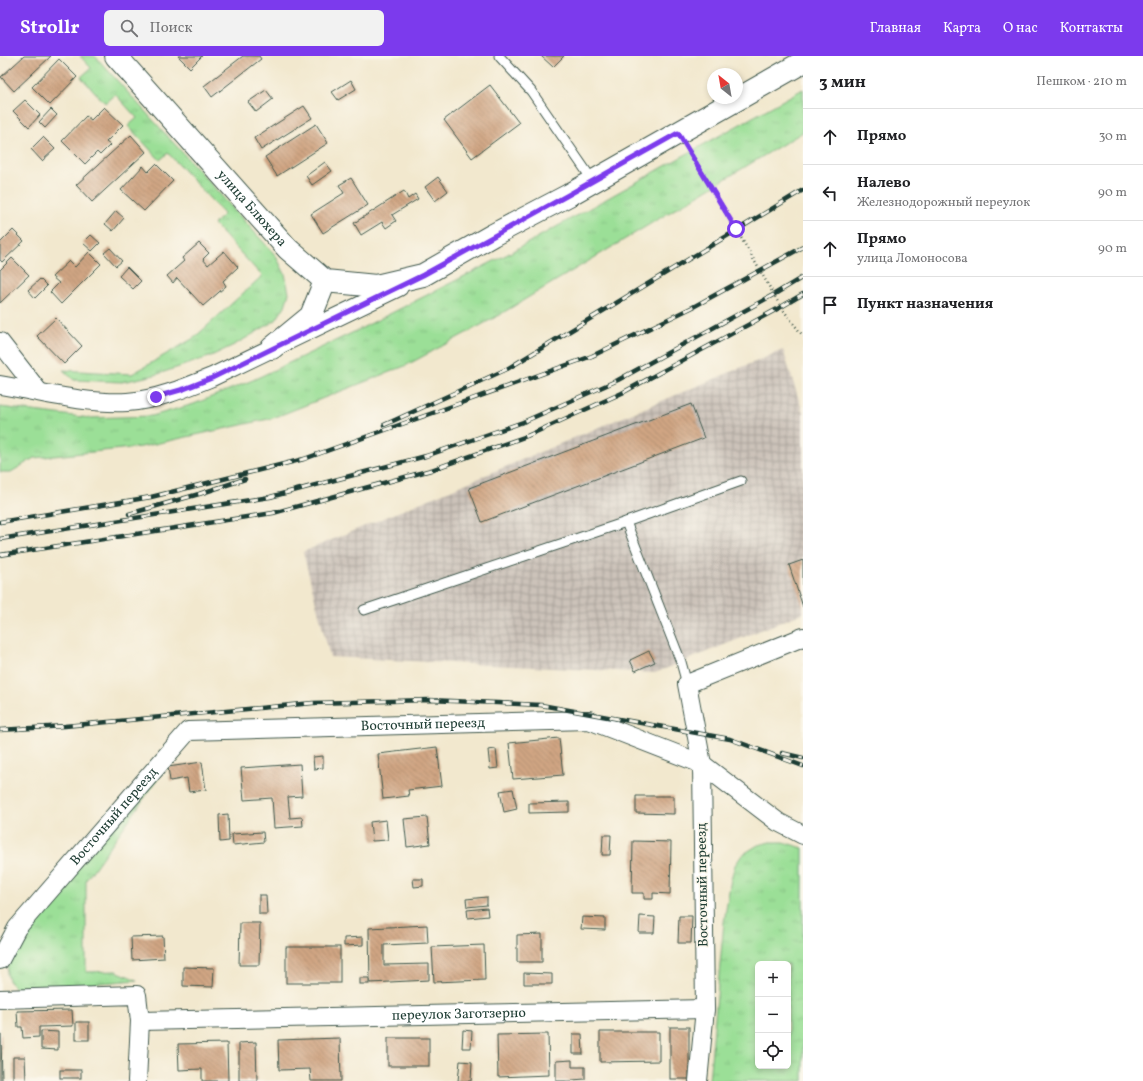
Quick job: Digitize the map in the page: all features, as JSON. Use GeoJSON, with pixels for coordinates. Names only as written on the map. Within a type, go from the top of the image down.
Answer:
{"type":"FeatureCollection","features":[{"type":"Feature","properties":{"kind":"street","name":"улица Блюхера"},"geometry":{"type":"LineString","coordinates":[[116,56],[288,248],[325,280]]}},
{"type":"Feature","properties":{"kind":"street"},"geometry":{"type":"LineString","coordinates":[[0,385],[71,398],[128,402],[156,397],[184,389],[212,378],[423,275],[803,62]]}},
{"type":"Feature","properties":{"kind":"street"},"geometry":{"type":"LineString","coordinates":[[272,348],[311,316],[325,280],[376,286],[423,275]]}},
{"type":"Feature","properties":{"kind":"street"},"geometry":{"type":"LineString","coordinates":[[0,342],[39,392]]}},
{"type":"Feature","properties":{"kind":"street"},"geometry":{"type":"LineString","coordinates":[[803,637],[687,684],[702,764],[778,822],[803,835]]}},
{"type":"Feature","properties":{"kind":"street","name":"Восточный переезд"},"geometry":{"type":"LineString","coordinates":[[0,960],[17,928],[188,731],[589,720],[702,764],[705,1009]]}},
{"type":"Feature","properties":{"kind":"street"},"geometry":{"type":"LineString","coordinates":[[0,999],[137,995],[140,1022],[137,1081]]}},
{"type":"Feature","properties":{"kind":"street"},"geometry":{"type":"LineString","coordinates":[[698,1081],[705,1009]]}},
{"type":"Feature","properties":{"kind":"street","name":"переулок Заготзерно"},"geometry":{"type":"LineString","coordinates":[[140,1022],[705,1009]]}},
{"type":"Feature","properties":{"kind":"lane"},"geometry":{"type":"LineString","coordinates":[[499,56],[531,90],[593,181]]}},
{"type":"Feature","properties":{"kind":"lane"},"geometry":{"type":"LineString","coordinates":[[364,610],[626,522],[741,481]]}},
{"type":"Feature","properties":{"kind":"lane"},"geometry":{"type":"LineString","coordinates":[[626,522],[681,662],[687,684]]}},
{"type":"Feature","properties":{"kind":"path"},"geometry":{"type":"LineString","coordinates":[[678,133],[736,229],[781,308],[803,336]]}},
{"type":"Feature","properties":{"kind":"shaded area"},"geometry":{"type":"Polygon","coordinates":[[[783,350],[803,413],[803,613],[655,673],[330,657],[303,552],[783,350]]]}},
{"type":"Feature","properties":{"kind":"green space"},"geometry":{"type":"Polygon","coordinates":[[[80,56],[95,56],[276,256],[285,274],[289,293],[285,306],[276,320],[236,344],[209,357],[155,375],[122,382],[74,380],[63,370],[132,374],[194,338],[262,276],[214,224],[224,214],[168,153],[160,160],[128,126],[137,118],[115,94],[105,103],[81,77],[91,68],[80,56]]]}},
{"type":"Feature","properties":{"kind":"green space"},"geometry":{"type":"Polygon","coordinates":[[[803,89],[803,132],[494,318],[405,366],[273,418],[141,447],[34,458],[11,472],[0,472],[0,407],[90,418],[152,416],[194,404],[253,380],[354,332],[506,255],[803,89]]]}},
{"type":"Feature","properties":{"kind":"green space"},"geometry":{"type":"Polygon","coordinates":[[[170,762],[86,880],[86,972],[116,971],[137,980],[29,989],[16,988],[10,983],[7,974],[9,959],[18,943],[160,764],[170,762]]]}},
{"type":"Feature","properties":{"kind":"green space"},"geometry":{"type":"Polygon","coordinates":[[[770,842],[783,842],[803,848],[803,1081],[709,1081],[724,922],[731,879],[735,865],[742,855],[758,845],[770,842]]]}},
{"type":"Feature","properties":{"kind":"building"},"geometry":{"type":"Polygon","coordinates":[[[24,56],[51,56],[14,91],[1,77],[24,56]]]}},
{"type":"Feature","properties":{"kind":"building"},"geometry":{"type":"Polygon","coordinates":[[[178,56],[202,56],[190,68],[178,56]]]}},
{"type":"Feature","properties":{"kind":"building"},"geometry":{"type":"Polygon","coordinates":[[[243,56],[259,56],[261,59],[212,97],[204,86],[243,56]]]}},
{"type":"Feature","properties":{"kind":"building"},"geometry":{"type":"Polygon","coordinates":[[[541,56],[564,56],[553,67],[541,56]]]}},
{"type":"Feature","properties":{"kind":"building"},"geometry":{"type":"Polygon","coordinates":[[[59,59],[77,77],[50,105],[32,87],[59,59]]]}},
{"type":"Feature","properties":{"kind":"building"},"geometry":{"type":"Polygon","coordinates":[[[351,80],[356,89],[338,100],[332,92],[351,80]]]}},
{"type":"Feature","properties":{"kind":"building"},"geometry":{"type":"Polygon","coordinates":[[[490,85],[519,123],[472,158],[444,120],[490,85]]]}},
{"type":"Feature","properties":{"kind":"building"},"geometry":{"type":"Polygon","coordinates":[[[266,90],[273,99],[256,112],[248,102],[266,90]]]}},
{"type":"Feature","properties":{"kind":"building"},"geometry":{"type":"Polygon","coordinates":[[[25,100],[40,115],[29,127],[13,111],[25,100]]]}},
{"type":"Feature","properties":{"kind":"building"},"geometry":{"type":"Polygon","coordinates":[[[304,106],[312,118],[261,150],[254,138],[304,106]]]}},
{"type":"Feature","properties":{"kind":"building"},"geometry":{"type":"Polygon","coordinates":[[[104,107],[123,125],[106,142],[110,145],[100,155],[97,152],[85,164],[62,141],[86,116],[91,120],[104,107]]]}},
{"type":"Feature","properties":{"kind":"building"},"geometry":{"type":"Polygon","coordinates":[[[51,109],[57,115],[45,128],[39,122],[51,109]]]}},
{"type":"Feature","properties":{"kind":"building"},"geometry":{"type":"Polygon","coordinates":[[[316,124],[328,143],[277,176],[265,157],[316,124]]]}},
{"type":"Feature","properties":{"kind":"building"},"geometry":{"type":"Polygon","coordinates":[[[131,135],[146,152],[92,202],[76,185],[131,135]]]}},
{"type":"Feature","properties":{"kind":"building"},"geometry":{"type":"Polygon","coordinates":[[[43,137],[55,149],[42,161],[31,149],[43,137]]]}},
{"type":"Feature","properties":{"kind":"building"},"geometry":{"type":"Polygon","coordinates":[[[325,162],[332,171],[312,185],[306,176],[325,162]]]}},
{"type":"Feature","properties":{"kind":"building"},"geometry":{"type":"Polygon","coordinates":[[[156,164],[173,181],[144,211],[121,190],[143,166],[148,172],[156,164]]]}},
{"type":"Feature","properties":{"kind":"building"},"geometry":{"type":"Polygon","coordinates":[[[438,177],[448,191],[435,201],[425,187],[438,177]]]}},
{"type":"Feature","properties":{"kind":"building"},"geometry":{"type":"Polygon","coordinates":[[[351,178],[368,205],[323,233],[311,214],[344,193],[339,185],[351,178]]]}},
{"type":"Feature","properties":{"kind":"building"},"geometry":{"type":"Polygon","coordinates":[[[404,191],[408,199],[415,194],[418,199],[392,215],[396,221],[386,228],[382,222],[361,235],[354,223],[404,191]]]}},
{"type":"Feature","properties":{"kind":"building"},"geometry":{"type":"Polygon","coordinates":[[[116,211],[124,218],[113,231],[105,224],[116,211]]]}},
{"type":"Feature","properties":{"kind":"building"},"geometry":{"type":"Polygon","coordinates":[[[13,230],[24,241],[2,262],[0,260],[0,243],[13,230]]]}},
{"type":"Feature","properties":{"kind":"building"},"geometry":{"type":"Polygon","coordinates":[[[91,235],[100,243],[92,251],[83,243],[91,235]]]}},
{"type":"Feature","properties":{"kind":"building"},"geometry":{"type":"Polygon","coordinates":[[[199,243],[209,253],[203,259],[208,265],[224,251],[238,267],[223,281],[226,286],[203,306],[177,278],[173,283],[167,276],[184,261],[182,258],[199,243]]]}},
{"type":"Feature","properties":{"kind":"building"},"geometry":{"type":"Polygon","coordinates":[[[110,248],[122,261],[116,266],[104,253],[110,248]]]}},
{"type":"Feature","properties":{"kind":"building"},"geometry":{"type":"Polygon","coordinates":[[[89,252],[101,264],[61,304],[50,292],[59,283],[52,277],[69,261],[75,267],[89,252]]]}},
{"type":"Feature","properties":{"kind":"building"},"geometry":{"type":"Polygon","coordinates":[[[12,258],[29,275],[0,303],[0,270],[12,258]]]}},
{"type":"Feature","properties":{"kind":"building"},"geometry":{"type":"Polygon","coordinates":[[[127,267],[141,281],[133,289],[119,276],[127,267]]]}},
{"type":"Feature","properties":{"kind":"building"},"geometry":{"type":"Polygon","coordinates":[[[40,279],[47,286],[35,298],[28,290],[40,279]]]}},
{"type":"Feature","properties":{"kind":"building"},"geometry":{"type":"Polygon","coordinates":[[[56,318],[82,346],[64,364],[37,336],[56,318]]]}},
{"type":"Feature","properties":{"kind":"building"},"geometry":{"type":"Polygon","coordinates":[[[691,404],[704,438],[482,522],[469,488],[691,404]]]}},
{"type":"Feature","properties":{"kind":"building"},"geometry":{"type":"Polygon","coordinates":[[[803,560],[803,607],[789,565],[803,560]]]}},
{"type":"Feature","properties":{"kind":"building"},"geometry":{"type":"Polygon","coordinates":[[[649,651],[655,662],[635,671],[630,660],[649,651]]]}},
{"type":"Feature","properties":{"kind":"building"},"geometry":{"type":"Polygon","coordinates":[[[559,738],[563,775],[513,779],[509,743],[559,738]]]}},
{"type":"Feature","properties":{"kind":"building"},"geometry":{"type":"Polygon","coordinates":[[[437,747],[442,786],[408,790],[409,796],[383,799],[378,754],[437,747]]]}},
{"type":"Feature","properties":{"kind":"building"},"geometry":{"type":"Polygon","coordinates":[[[496,749],[498,768],[490,769],[488,750],[496,749]]]}},
{"type":"Feature","properties":{"kind":"building"},"geometry":{"type":"Polygon","coordinates":[[[323,756],[323,768],[314,769],[313,757],[323,756]]]}},
{"type":"Feature","properties":{"kind":"building"},"geometry":{"type":"Polygon","coordinates":[[[202,762],[206,790],[189,792],[187,778],[170,781],[168,767],[202,762]]]}},
{"type":"Feature","properties":{"kind":"building"},"geometry":{"type":"Polygon","coordinates":[[[300,764],[302,796],[288,797],[290,818],[302,817],[303,826],[274,828],[272,798],[244,800],[241,768],[300,764]]]}},
{"type":"Feature","properties":{"kind":"building"},"geometry":{"type":"Polygon","coordinates":[[[513,789],[517,809],[504,812],[500,791],[513,789]]]}},
{"type":"Feature","properties":{"kind":"building"},"geometry":{"type":"Polygon","coordinates":[[[636,796],[674,796],[674,814],[636,813],[636,796]]]}},
{"type":"Feature","properties":{"kind":"building"},"geometry":{"type":"Polygon","coordinates":[[[569,802],[569,812],[529,813],[529,803],[569,802]]]}},
{"type":"Feature","properties":{"kind":"building"},"geometry":{"type":"Polygon","coordinates":[[[228,814],[229,841],[220,842],[219,815],[228,814]]]}},
{"type":"Feature","properties":{"kind":"building"},"geometry":{"type":"Polygon","coordinates":[[[427,817],[430,844],[407,847],[404,819],[427,817]]]}},
{"type":"Feature","properties":{"kind":"building"},"geometry":{"type":"Polygon","coordinates":[[[386,820],[388,840],[372,841],[370,822],[386,820]]]}},
{"type":"Feature","properties":{"kind":"building"},"geometry":{"type":"Polygon","coordinates":[[[263,832],[264,842],[233,845],[232,834],[263,832]]]}},
{"type":"Feature","properties":{"kind":"building"},"geometry":{"type":"Polygon","coordinates":[[[603,835],[611,835],[610,855],[602,855],[603,835]]]}},
{"type":"Feature","properties":{"kind":"building"},"geometry":{"type":"Polygon","coordinates":[[[633,841],[671,842],[670,894],[653,893],[653,899],[644,899],[644,893],[632,893],[633,841]]]}},
{"type":"Feature","properties":{"kind":"building"},"geometry":{"type":"Polygon","coordinates":[[[413,879],[423,879],[423,886],[414,887],[413,879]]]}},
{"type":"Feature","properties":{"kind":"building"},"geometry":{"type":"Polygon","coordinates":[[[259,895],[266,895],[267,914],[259,914],[259,895]]]}},
{"type":"Feature","properties":{"kind":"building"},"geometry":{"type":"Polygon","coordinates":[[[487,897],[487,905],[467,907],[466,899],[487,897]]]}},
{"type":"Feature","properties":{"kind":"building"},"geometry":{"type":"Polygon","coordinates":[[[487,908],[488,916],[468,918],[467,910],[487,908]]]}},
{"type":"Feature","properties":{"kind":"building"},"geometry":{"type":"Polygon","coordinates":[[[640,916],[655,917],[654,933],[639,933],[640,916]]]}},
{"type":"Feature","properties":{"kind":"building"},"geometry":{"type":"Polygon","coordinates":[[[679,916],[692,916],[691,943],[678,943],[679,916]]]}},
{"type":"Feature","properties":{"kind":"building"},"geometry":{"type":"Polygon","coordinates":[[[582,917],[605,918],[605,930],[581,929],[582,917]]]}},
{"type":"Feature","properties":{"kind":"building"},"geometry":{"type":"Polygon","coordinates":[[[240,923],[260,923],[259,965],[239,965],[240,923]]]}},
{"type":"Feature","properties":{"kind":"building"},"geometry":{"type":"Polygon","coordinates":[[[427,925],[428,943],[384,945],[384,965],[429,964],[429,980],[370,983],[369,928],[427,925]]]}},
{"type":"Feature","properties":{"kind":"building"},"geometry":{"type":"Polygon","coordinates":[[[542,934],[542,962],[517,962],[517,935],[542,934]]]}},
{"type":"Feature","properties":{"kind":"building"},"geometry":{"type":"Polygon","coordinates":[[[163,936],[164,958],[132,960],[131,937],[163,936]]]}},
{"type":"Feature","properties":{"kind":"building"},"geometry":{"type":"Polygon","coordinates":[[[363,937],[363,945],[344,946],[344,938],[363,937]]]}},
{"type":"Feature","properties":{"kind":"building"},"geometry":{"type":"Polygon","coordinates":[[[484,945],[485,980],[434,982],[432,947],[484,945]]]}},
{"type":"Feature","properties":{"kind":"building"},"geometry":{"type":"Polygon","coordinates":[[[286,947],[340,947],[340,983],[286,983],[286,947]]]}},
{"type":"Feature","properties":{"kind":"building"},"geometry":{"type":"Polygon","coordinates":[[[183,967],[214,968],[213,987],[183,986],[183,967]]]}},
{"type":"Feature","properties":{"kind":"building"},"geometry":{"type":"Polygon","coordinates":[[[524,973],[552,974],[552,984],[524,984],[524,973]]]}},
{"type":"Feature","properties":{"kind":"building"},"geometry":{"type":"Polygon","coordinates":[[[360,978],[369,978],[369,984],[360,984],[360,978]]]}},
{"type":"Feature","properties":{"kind":"building"},"geometry":{"type":"Polygon","coordinates":[[[72,1010],[73,1026],[39,1027],[39,1037],[23,1038],[22,1027],[18,1027],[17,1011],[72,1010]]]}},
{"type":"Feature","properties":{"kind":"building"},"geometry":{"type":"Polygon","coordinates":[[[76,1022],[89,1022],[89,1040],[76,1040],[76,1022]]]}},
{"type":"Feature","properties":{"kind":"building"},"geometry":{"type":"Polygon","coordinates":[[[670,1027],[689,1027],[689,1079],[670,1079],[670,1027]]]}},
{"type":"Feature","properties":{"kind":"building"},"geometry":{"type":"Polygon","coordinates":[[[463,1030],[472,1031],[471,1048],[462,1048],[463,1030]]]}},
{"type":"Feature","properties":{"kind":"building"},"geometry":{"type":"Polygon","coordinates":[[[41,1031],[58,1032],[58,1050],[41,1049],[41,1031]]]}},
{"type":"Feature","properties":{"kind":"building"},"geometry":{"type":"Polygon","coordinates":[[[600,1032],[659,1032],[659,1061],[600,1062],[600,1032]]]}},
{"type":"Feature","properties":{"kind":"building"},"geometry":{"type":"Polygon","coordinates":[[[1,1034],[2,1081],[0,1081],[1,1034]]]}},
{"type":"Feature","properties":{"kind":"building"},"geometry":{"type":"Polygon","coordinates":[[[548,1034],[549,1075],[498,1077],[497,1035],[548,1034]]]}},
{"type":"Feature","properties":{"kind":"building"},"geometry":{"type":"Polygon","coordinates":[[[573,1034],[582,1034],[583,1054],[573,1054],[573,1034]]]}},
{"type":"Feature","properties":{"kind":"building"},"geometry":{"type":"Polygon","coordinates":[[[340,1038],[341,1081],[311,1081],[310,1069],[279,1070],[278,1040],[340,1038]]]}},
{"type":"Feature","properties":{"kind":"building"},"geometry":{"type":"Polygon","coordinates":[[[388,1038],[429,1038],[429,1066],[388,1066],[388,1038]]]}},
{"type":"Feature","properties":{"kind":"building"},"geometry":{"type":"Polygon","coordinates":[[[256,1042],[257,1081],[239,1081],[239,1043],[256,1042]]]}},
{"type":"Feature","properties":{"kind":"building"},"geometry":{"type":"Polygon","coordinates":[[[227,1043],[228,1081],[202,1081],[202,1069],[179,1070],[178,1044],[227,1043]]]}},
{"type":"Feature","properties":{"kind":"building"},"geometry":{"type":"Polygon","coordinates":[[[13,1057],[25,1057],[26,1081],[13,1081],[13,1057]]]}},
{"type":"Feature","properties":{"kind":"building"},"geometry":{"type":"Polygon","coordinates":[[[572,1060],[572,1067],[585,1067],[585,1079],[556,1081],[556,1061],[572,1060]]]}},
{"type":"Feature","properties":{"kind":"building"},"geometry":{"type":"Polygon","coordinates":[[[460,1061],[472,1062],[471,1081],[458,1081],[460,1061]]]}},
{"type":"Feature","properties":{"kind":"building"},"geometry":{"type":"Polygon","coordinates":[[[60,1070],[81,1070],[81,1078],[60,1078],[60,1070]]]}},
{"type":"Feature","properties":{"kind":"railway"},"geometry":{"type":"LineString","coordinates":[[384,425],[507,369],[803,190]]}},
{"type":"Feature","properties":{"kind":"railway"},"geometry":{"type":"LineString","coordinates":[[0,522],[151,497],[304,459],[592,356],[693,307],[803,247]]}},
{"type":"Feature","properties":{"kind":"railway"},"geometry":{"type":"LineString","coordinates":[[0,539],[270,497],[426,456],[523,422],[618,380],[803,277]]}},
{"type":"Feature","properties":{"kind":"railway"},"geometry":{"type":"LineString","coordinates":[[0,555],[273,513],[431,470],[527,436],[622,393],[803,294]]}},
{"type":"Feature","properties":{"kind":"railway"},"geometry":{"type":"LineString","coordinates":[[129,514],[245,479]]}},
{"type":"Feature","properties":{"kind":"railway"},"geometry":{"type":"LineString","coordinates":[[0,730],[65,726],[313,703],[429,700],[541,705],[730,739],[803,766]]}},
{"type":"Feature","properties":{"kind":"railway"},"geometry":{"type":"LineString","coordinates":[[782,753],[803,758]]}},
{"type":"Feature","properties":{"kind":"route"},"geometry":{"type":"LineString","coordinates":[[156,397],[184,389],[212,378],[423,275],[678,133],[736,229]]}}]}
